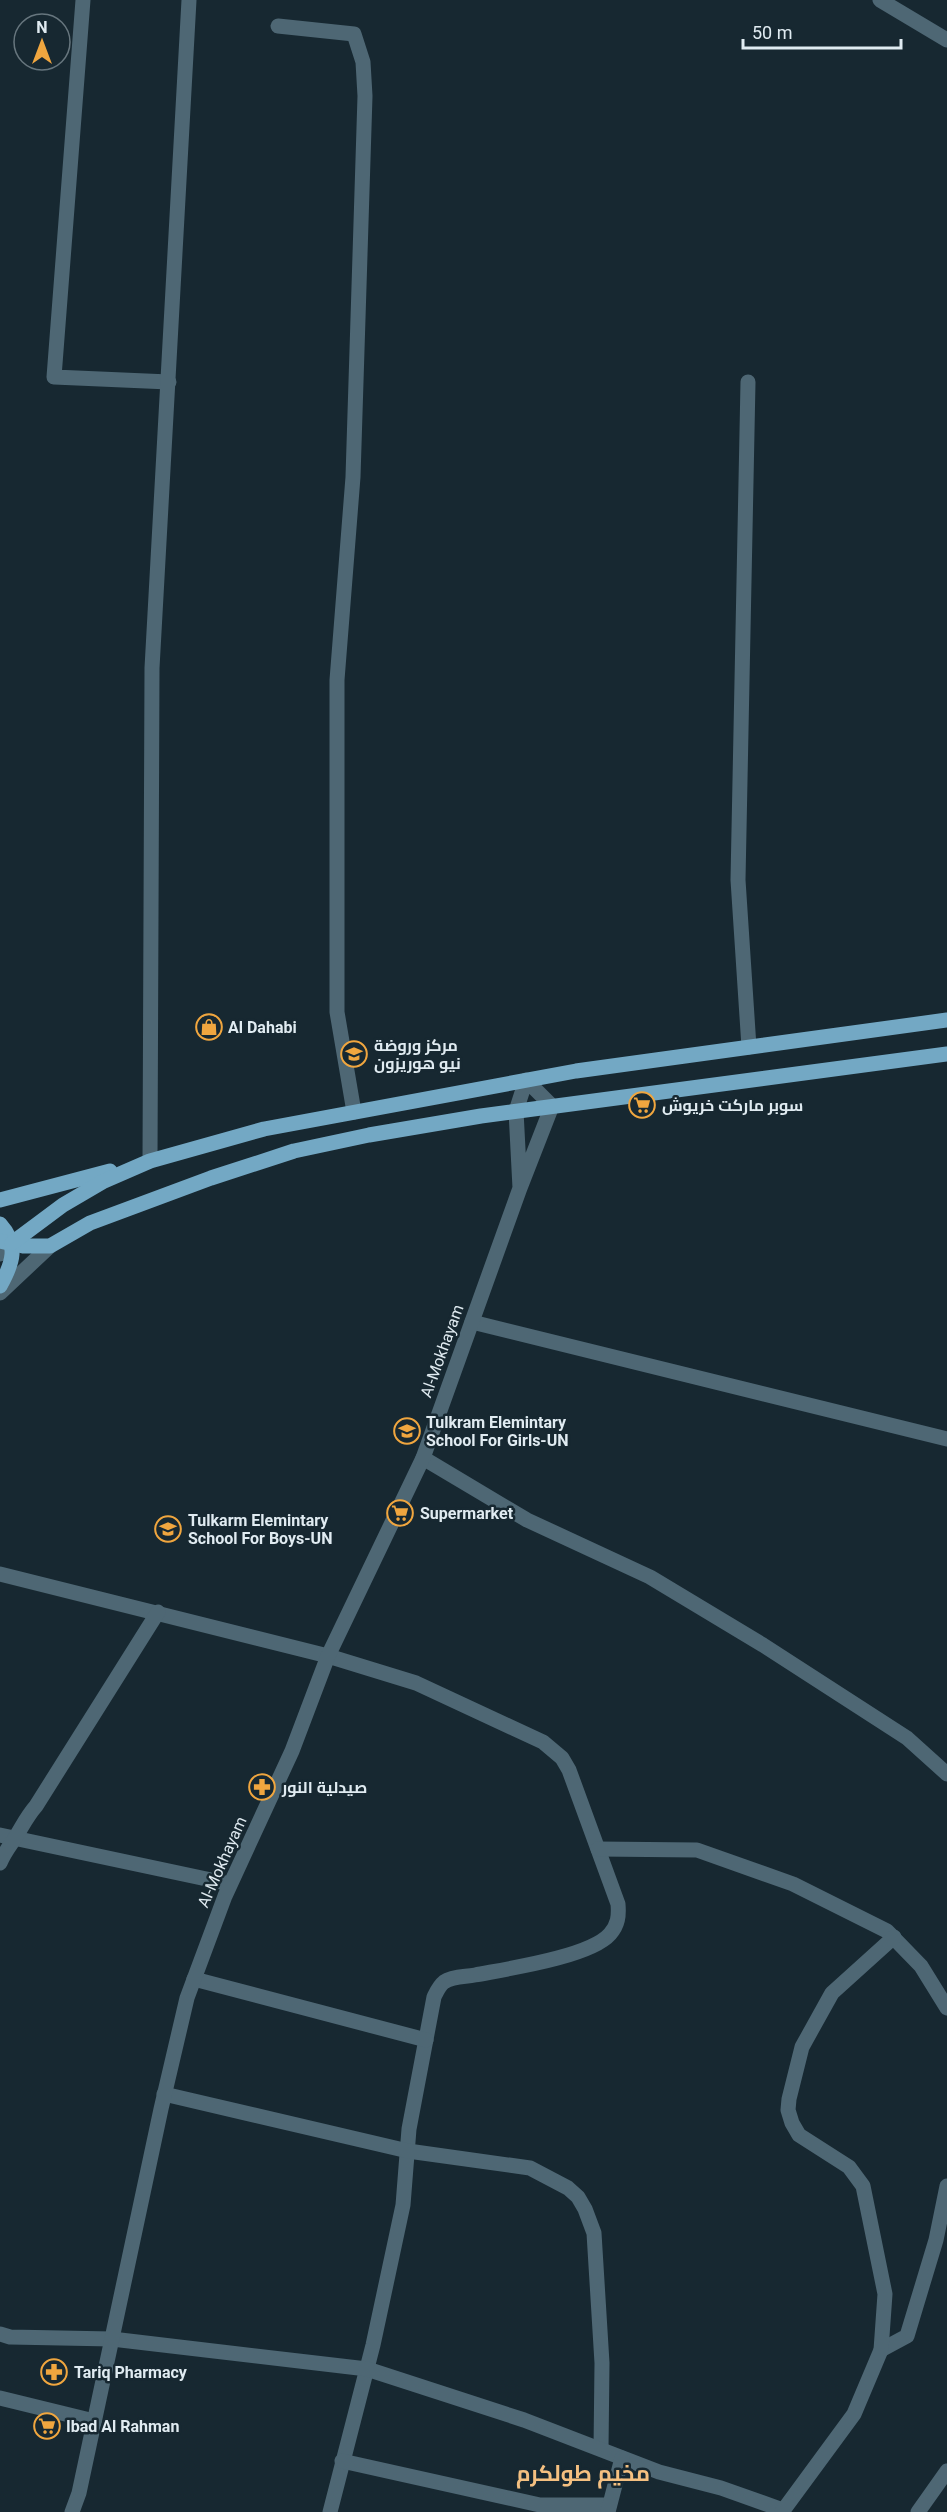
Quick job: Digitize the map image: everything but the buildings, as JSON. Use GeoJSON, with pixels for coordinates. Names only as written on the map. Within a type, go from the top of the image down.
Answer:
{"type":"FeatureCollection","features":[{"type":"Feature","properties":{"kind":"main road"},"geometry":{"type":"LineString","coordinates":[[0,1200],[264,1129],[526,1080],[947,1020]]}},
{"type":"Feature","properties":{"kind":"main road"},"geometry":{"type":"LineString","coordinates":[[6,1242],[33,1247],[50,1246],[90,1223],[211,1178],[294,1151],[369,1135],[516,1111],[947,1054]]}},
{"type":"Feature","properties":{"kind":"main road"},"geometry":{"type":"LineString","coordinates":[[6,1242],[104,1181],[150,1161]]}},
{"type":"Feature","properties":{"kind":"main road"},"geometry":{"type":"LineString","coordinates":[[0,1224],[11,1267],[0,1286]]}},
{"type":"Feature","properties":{"kind":"street"},"geometry":{"type":"LineString","coordinates":[[83,0],[54,377],[169,382]]}},
{"type":"Feature","properties":{"kind":"street"},"geometry":{"type":"LineString","coordinates":[[150,1161],[152,668],[189,0]]}},
{"type":"Feature","properties":{"kind":"street"},"geometry":{"type":"LineString","coordinates":[[880,0],[947,39]]}},
{"type":"Feature","properties":{"kind":"street"},"geometry":{"type":"LineString","coordinates":[[278,26],[354,34],[363,62],[364,74],[365,108],[353,477],[337,680],[337,1012],[354,1112]]}},
{"type":"Feature","properties":{"kind":"street"},"geometry":{"type":"LineString","coordinates":[[748,382],[738,880],[749,1047]]}},
{"type":"Feature","properties":{"kind":"street"},"geometry":{"type":"LineString","coordinates":[[520,1188],[516,1111],[526,1080],[552,1106]]}},
{"type":"Feature","properties":{"kind":"street","name":"Al-Mokhayam"},"geometry":{"type":"LineString","coordinates":[[73,2512],[187,1998],[231,1884],[292,1750],[328,1656],[423,1458],[520,1188],[552,1106]]}},
{"type":"Feature","properties":{"kind":"street"},"geometry":{"type":"LineString","coordinates":[[0,1254],[6,1242]]}},
{"type":"Feature","properties":{"kind":"street"},"geometry":{"type":"LineString","coordinates":[[0,1293],[50,1246]]}},
{"type":"Feature","properties":{"kind":"street"},"geometry":{"type":"LineString","coordinates":[[472,1322],[947,1439]]}},
{"type":"Feature","properties":{"kind":"street"},"geometry":{"type":"LineString","coordinates":[[423,1458],[527,1520],[650,1577],[764,1645],[907,1738],[947,1774]]}},
{"type":"Feature","properties":{"kind":"street"},"geometry":{"type":"LineString","coordinates":[[0,1574],[328,1656],[416,1683],[543,1742],[554,1749],[569,1770],[618,1904],[619,1916],[616,1926],[610,1936],[600,1942],[555,1960],[453,1978],[445,1982],[434,1997],[409,2129],[403,2205],[367,2369],[330,2512]]}},
{"type":"Feature","properties":{"kind":"street"},"geometry":{"type":"LineString","coordinates":[[1,1853],[8,1837],[36,1806],[159,1612]]}},
{"type":"Feature","properties":{"kind":"street"},"geometry":{"type":"LineString","coordinates":[[8,1837],[231,1884]]}},
{"type":"Feature","properties":{"kind":"street"},"geometry":{"type":"LineString","coordinates":[[598,1849],[697,1850],[793,1884],[887,1931],[921,1966],[947,2008]]}},
{"type":"Feature","properties":{"kind":"street"},"geometry":{"type":"LineString","coordinates":[[0,2334],[10,2337],[112,2339],[367,2369],[524,2420],[659,2472],[721,2488],[783,2511],[854,2414],[881,2350],[883,2281],[862,2186],[849,2167],[800,2135],[792,2123],[788,2110],[789,2098],[802,2047],[832,1993],[894,1937]]}},
{"type":"Feature","properties":{"kind":"street"},"geometry":{"type":"LineString","coordinates":[[194,1979],[426,2040]]}},
{"type":"Feature","properties":{"kind":"street"},"geometry":{"type":"LineString","coordinates":[[164,2094],[408,2151],[530,2168],[551,2178],[578,2197],[594,2233],[602,2363],[601,2449]]}},
{"type":"Feature","properties":{"kind":"street"},"geometry":{"type":"LineString","coordinates":[[881,2350],[907,2337],[936,2240],[947,2186]]}},
{"type":"Feature","properties":{"kind":"street"},"geometry":{"type":"LineString","coordinates":[[3,2399],[94,2421]]}},
{"type":"Feature","properties":{"kind":"street"},"geometry":{"type":"LineString","coordinates":[[342,2461],[540,2505],[608,2509],[622,2458]]}},
{"type":"Feature","properties":{"kind":"street"},"geometry":{"type":"LineString","coordinates":[[918,2512],[947,2471]]}},
{"type":"Feature","properties":{"kind":"place","name":"Al Dahabi"},"geometry":{"type":"Point","coordinates":[209,1027]}},
{"type":"Feature","properties":{"kind":"place","name":"مركز وروضة نيو هوريزون"},"geometry":{"type":"Point","coordinates":[354,1054]}},
{"type":"Feature","properties":{"kind":"place","name":"سوبر ماركت خريوش"},"geometry":{"type":"Point","coordinates":[642,1105]}},
{"type":"Feature","properties":{"kind":"place","name":"Tulkram Elemintary School For Girls-UN"},"geometry":{"type":"Point","coordinates":[407,1431]}},
{"type":"Feature","properties":{"kind":"place","name":"Supermarket"},"geometry":{"type":"Point","coordinates":[400,1513]}},
{"type":"Feature","properties":{"kind":"place","name":"Tulkarm Elemintary School For Boys-UN"},"geometry":{"type":"Point","coordinates":[168,1529]}},
{"type":"Feature","properties":{"kind":"place","name":"صيدلية النور"},"geometry":{"type":"Point","coordinates":[262,1787]}},
{"type":"Feature","properties":{"kind":"place","name":"Tariq Pharmacy"},"geometry":{"type":"Point","coordinates":[54,2372]}},
{"type":"Feature","properties":{"kind":"place","name":"Ibad Al Rahman"},"geometry":{"type":"Point","coordinates":[47,2426]}},
{"type":"Feature","properties":{"kind":"district","name":"مخيم طولكرم"},"geometry":{"type":"Point","coordinates":[583,2473]}}]}
